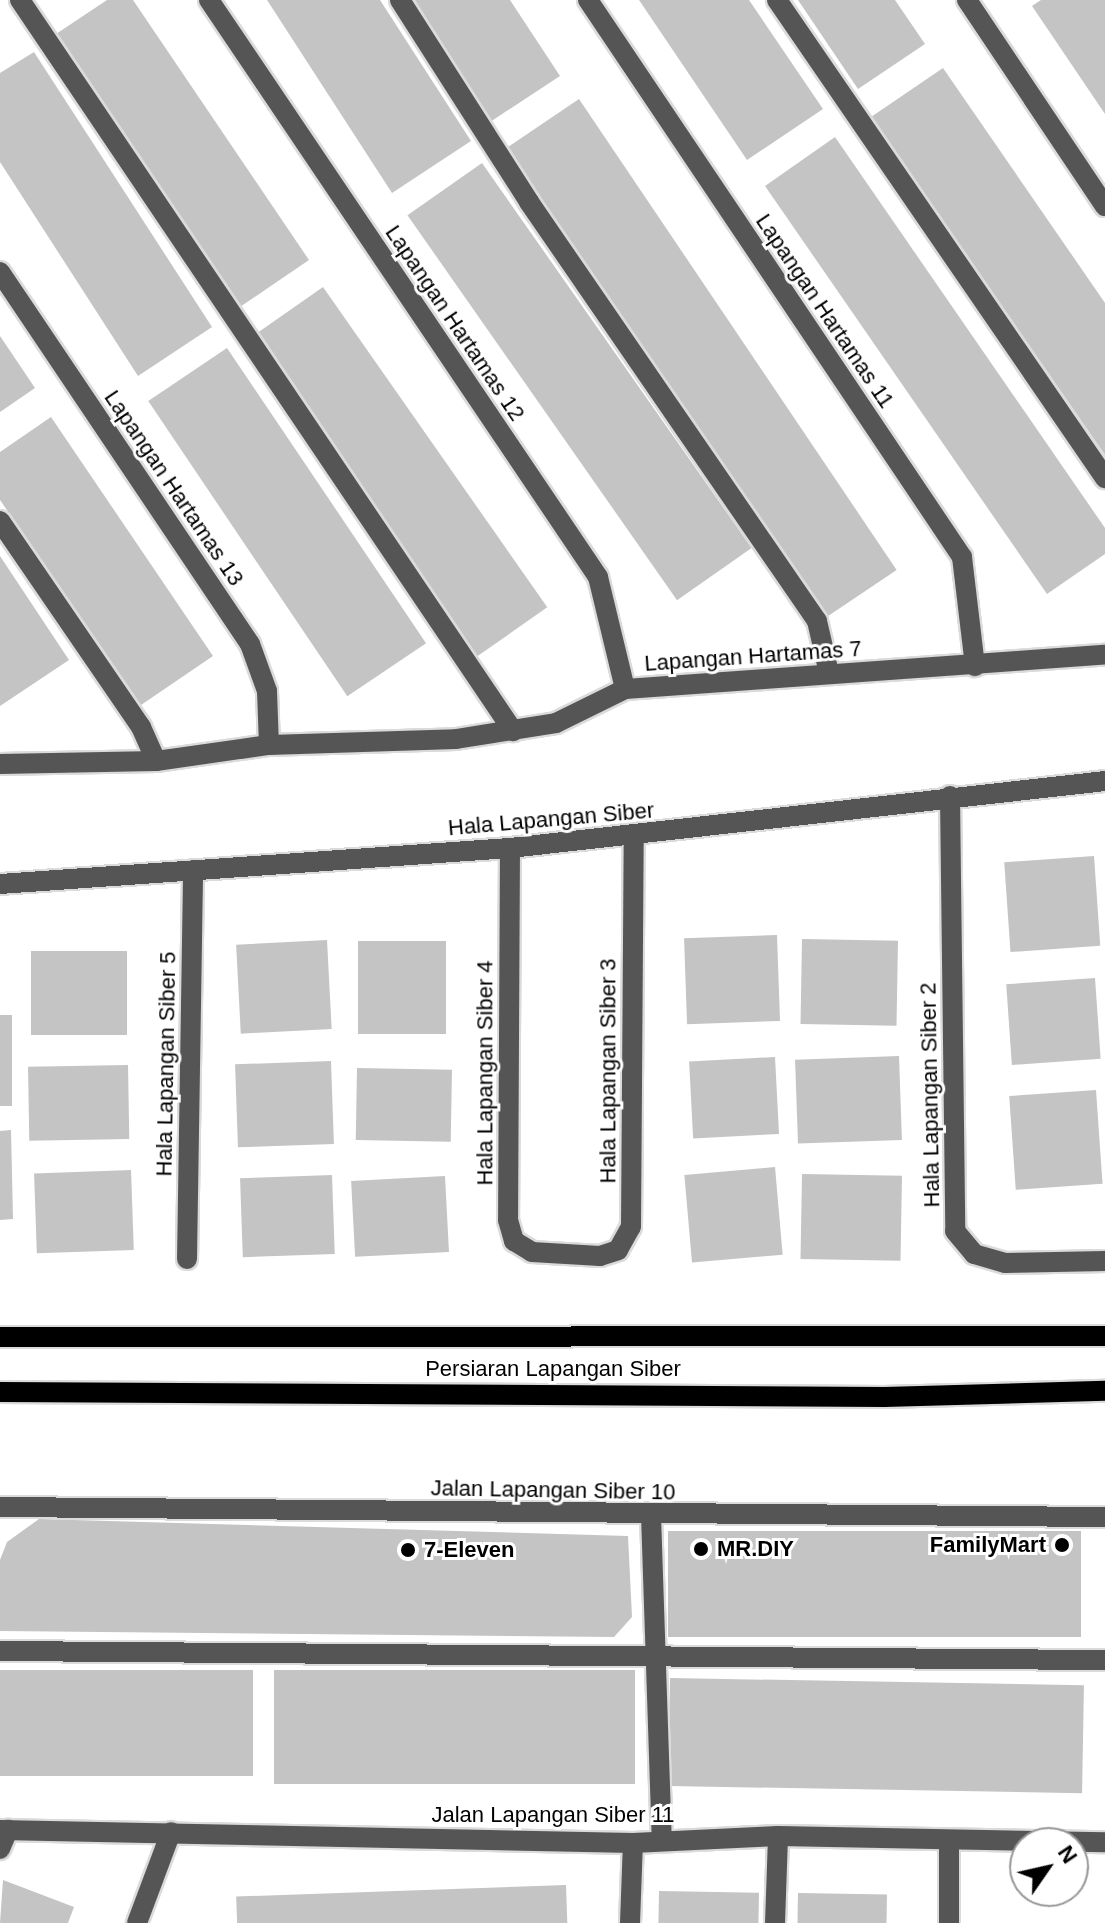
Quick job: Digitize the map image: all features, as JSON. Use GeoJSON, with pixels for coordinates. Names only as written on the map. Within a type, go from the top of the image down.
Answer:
{"type":"FeatureCollection","features":[{"type":"Feature","properties":{"kind":"main road","name":"Persiaran Lapangan Siber"},"geometry":{"type":"LineString","coordinates":[[0,1337],[1105,1336]]}},
{"type":"Feature","properties":{"kind":"main road","name":"Persiaran Lapangan Siber"},"geometry":{"type":"LineString","coordinates":[[0,1392],[884,1397],[1105,1391]]}},
{"type":"Feature","properties":{"kind":"street"},"geometry":{"type":"LineString","coordinates":[[20,0],[513,731]]}},
{"type":"Feature","properties":{"kind":"street","name":"Lapangan Hartamas 12"},"geometry":{"type":"LineString","coordinates":[[209,0],[598,577],[625,689]]}},
{"type":"Feature","properties":{"kind":"street"},"geometry":{"type":"LineString","coordinates":[[400,0],[529,202],[817,621],[829,673]]}},
{"type":"Feature","properties":{"kind":"street","name":"Lapangan Hartamas 11"},"geometry":{"type":"LineString","coordinates":[[588,0],[962,557],[975,666]]}},
{"type":"Feature","properties":{"kind":"street"},"geometry":{"type":"LineString","coordinates":[[777,0],[1105,478]]}},
{"type":"Feature","properties":{"kind":"street"},"geometry":{"type":"LineString","coordinates":[[967,0],[1105,206]]}},
{"type":"Feature","properties":{"kind":"street","name":"Lapangan Hartamas 13"},"geometry":{"type":"LineString","coordinates":[[0,272],[250,644],[267,691],[269,745]]}},
{"type":"Feature","properties":{"kind":"street"},"geometry":{"type":"LineString","coordinates":[[0,521],[141,727],[156,761]]}},
{"type":"Feature","properties":{"kind":"street","name":"Lapangan Hartamas 7"},"geometry":{"type":"LineString","coordinates":[[0,764],[156,761],[269,745],[513,731],[556,723],[625,689],[1105,655]]}},
{"type":"Feature","properties":{"kind":"street","name":"Hala Lapangan Siber"},"geometry":{"type":"LineString","coordinates":[[0,884],[510,848],[634,836],[950,796],[1105,781]]}},
{"type":"Feature","properties":{"kind":"street","name":"Hala Lapangan Siber 2"},"geometry":{"type":"LineString","coordinates":[[950,796],[955,1231],[974,1254],[1005,1263],[1105,1261]]}},
{"type":"Feature","properties":{"kind":"street","name":"Hala Lapangan Siber 3"},"geometry":{"type":"LineString","coordinates":[[567,1258],[618,1250],[631,1227],[634,836]]}},
{"type":"Feature","properties":{"kind":"street","name":"Hala Lapangan Siber 4"},"geometry":{"type":"LineString","coordinates":[[510,848],[508,1220],[514,1241],[532,1252],[567,1258]]}},
{"type":"Feature","properties":{"kind":"street","name":"Hala Lapangan Siber 5"},"geometry":{"type":"LineString","coordinates":[[187,1259],[193,870]]}},
{"type":"Feature","properties":{"kind":"street","name":"Jalan Lapangan Siber 10"},"geometry":{"type":"LineString","coordinates":[[0,1507],[1105,1517]]}},
{"type":"Feature","properties":{"kind":"street"},"geometry":{"type":"LineString","coordinates":[[651,1515],[662,1841]]}},
{"type":"Feature","properties":{"kind":"street"},"geometry":{"type":"LineString","coordinates":[[0,1651],[654,1661],[1105,1660]]}},
{"type":"Feature","properties":{"kind":"street"},"geometry":{"type":"LineString","coordinates":[[137,1923],[171,1832]]}},
{"type":"Feature","properties":{"kind":"street","name":"Jalan Lapangan Siber 11"},"geometry":{"type":"LineString","coordinates":[[3,1836],[171,1832],[633,1843],[778,1836],[949,1842],[1105,1842]]}},
{"type":"Feature","properties":{"kind":"street"},"geometry":{"type":"LineString","coordinates":[[775,1923],[778,1836]]}},
{"type":"Feature","properties":{"kind":"street"},"geometry":{"type":"LineString","coordinates":[[949,1842],[949,1923]]}},
{"type":"Feature","properties":{"kind":"street"},"geometry":{"type":"LineString","coordinates":[[630,1923],[633,1843]]}},
{"type":"Feature","properties":{"kind":"building"},"geometry":{"type":"Polygon","coordinates":[[[107,0],[133,0],[309,260],[237,309],[53,36],[107,0]]]}},
{"type":"Feature","properties":{"kind":"building"},"geometry":{"type":"Polygon","coordinates":[[[267,0],[380,0],[471,141],[392,193],[267,0]]]}},
{"type":"Feature","properties":{"kind":"building"},"geometry":{"type":"Polygon","coordinates":[[[411,0],[510,0],[560,76],[490,122],[411,0]]]}},
{"type":"Feature","properties":{"kind":"building"},"geometry":{"type":"Polygon","coordinates":[[[639,0],[749,0],[823,109],[747,160],[639,0]]]}},
{"type":"Feature","properties":{"kind":"building"},"geometry":{"type":"Polygon","coordinates":[[[798,0],[895,0],[925,44],[858,89],[798,0]]]}},
{"type":"Feature","properties":{"kind":"building"},"geometry":{"type":"Polygon","coordinates":[[[1041,0],[1105,0],[1105,114],[1032,6],[1041,0]]]}},
{"type":"Feature","properties":{"kind":"building"},"geometry":{"type":"Polygon","coordinates":[[[34,52],[212,327],[138,376],[0,162],[0,73],[34,52]]]}},
{"type":"Feature","properties":{"kind":"building"},"geometry":{"type":"Polygon","coordinates":[[[943,68],[1105,303],[1105,455],[871,117],[943,68]]]}},
{"type":"Feature","properties":{"kind":"building"},"geometry":{"type":"Polygon","coordinates":[[[579,99],[897,570],[824,619],[506,148],[579,99]]]}},
{"type":"Feature","properties":{"kind":"building"},"geometry":{"type":"Polygon","coordinates":[[[835,137],[1105,528],[1105,554],[1047,594],[765,186],[835,137]]]}},
{"type":"Feature","properties":{"kind":"building"},"geometry":{"type":"Polygon","coordinates":[[[482,163],[752,548],[677,600],[407,215],[482,163]]]}},
{"type":"Feature","properties":{"kind":"building"},"geometry":{"type":"Polygon","coordinates":[[[323,287],[547,607],[475,658],[251,337],[323,287]]]}},
{"type":"Feature","properties":{"kind":"building"},"geometry":{"type":"Polygon","coordinates":[[[0,336],[35,388],[0,412],[0,336]]]}},
{"type":"Feature","properties":{"kind":"building"},"geometry":{"type":"Polygon","coordinates":[[[227,348],[426,643],[347,696],[148,401],[227,348]]]}},
{"type":"Feature","properties":{"kind":"building"},"geometry":{"type":"Polygon","coordinates":[[[51,417],[213,656],[141,705],[0,500],[0,452],[51,417]]]}},
{"type":"Feature","properties":{"kind":"building"},"geometry":{"type":"Polygon","coordinates":[[[0,556],[69,660],[0,706],[0,556]]]}},
{"type":"Feature","properties":{"kind":"building"},"geometry":{"type":"Polygon","coordinates":[[[1094,856],[1100,946],[1010,952],[1004,862],[1094,856]]]}},
{"type":"Feature","properties":{"kind":"building"},"geometry":{"type":"Polygon","coordinates":[[[777,935],[780,1021],[687,1024],[684,938],[777,935]]]}},
{"type":"Feature","properties":{"kind":"building"},"geometry":{"type":"Polygon","coordinates":[[[802,939],[898,941],[897,1026],[801,1024],[802,939]]]}},
{"type":"Feature","properties":{"kind":"building"},"geometry":{"type":"Polygon","coordinates":[[[327,940],[332,1029],[241,1034],[236,945],[327,940]]]}},
{"type":"Feature","properties":{"kind":"building"},"geometry":{"type":"Polygon","coordinates":[[[358,941],[446,941],[446,1034],[358,1034],[358,941]]]}},
{"type":"Feature","properties":{"kind":"building"},"geometry":{"type":"Polygon","coordinates":[[[31,951],[127,951],[127,1035],[31,1035],[31,951]]]}},
{"type":"Feature","properties":{"kind":"building"},"geometry":{"type":"Polygon","coordinates":[[[1095,978],[1101,1059],[1012,1065],[1006,984],[1095,978]]]}},
{"type":"Feature","properties":{"kind":"building"},"geometry":{"type":"Polygon","coordinates":[[[0,1015],[12,1015],[12,1106],[0,1106],[0,1015]]]}},
{"type":"Feature","properties":{"kind":"building"},"geometry":{"type":"Polygon","coordinates":[[[899,1056],[902,1140],[798,1144],[795,1060],[899,1056]]]}},
{"type":"Feature","properties":{"kind":"building"},"geometry":{"type":"Polygon","coordinates":[[[775,1057],[779,1134],[693,1138],[689,1062],[775,1057]]]}},
{"type":"Feature","properties":{"kind":"building"},"geometry":{"type":"Polygon","coordinates":[[[331,1061],[334,1144],[238,1147],[235,1064],[331,1061]]]}},
{"type":"Feature","properties":{"kind":"building"},"geometry":{"type":"Polygon","coordinates":[[[128,1065],[129,1139],[29,1141],[28,1067],[128,1065]]]}},
{"type":"Feature","properties":{"kind":"building"},"geometry":{"type":"Polygon","coordinates":[[[357,1068],[452,1070],[451,1142],[356,1140],[357,1068]]]}},
{"type":"Feature","properties":{"kind":"building"},"geometry":{"type":"Polygon","coordinates":[[[1096,1090],[1103,1184],[1016,1190],[1009,1096],[1096,1090]]]}},
{"type":"Feature","properties":{"kind":"building"},"geometry":{"type":"Polygon","coordinates":[[[11,1130],[13,1219],[0,1220],[0,1131],[11,1130]]]}},
{"type":"Feature","properties":{"kind":"building"},"geometry":{"type":"Polygon","coordinates":[[[775,1167],[783,1255],[692,1263],[684,1175],[775,1167]]]}},
{"type":"Feature","properties":{"kind":"building"},"geometry":{"type":"Polygon","coordinates":[[[131,1170],[134,1250],[37,1253],[34,1173],[131,1170]]]}},
{"type":"Feature","properties":{"kind":"building"},"geometry":{"type":"Polygon","coordinates":[[[802,1174],[902,1176],[901,1261],[801,1259],[802,1174]]]}},
{"type":"Feature","properties":{"kind":"building"},"geometry":{"type":"Polygon","coordinates":[[[332,1175],[335,1254],[243,1257],[240,1178],[332,1175]]]}},
{"type":"Feature","properties":{"kind":"building"},"geometry":{"type":"Polygon","coordinates":[[[445,1176],[449,1252],[355,1257],[351,1181],[445,1176]]]}},
{"type":"Feature","properties":{"kind":"building"},"geometry":{"type":"Polygon","coordinates":[[[39,1519],[628,1536],[632,1617],[614,1637],[0,1631],[0,1560],[7,1542],[39,1519]]]}},
{"type":"Feature","properties":{"kind":"building"},"geometry":{"type":"Polygon","coordinates":[[[668,1531],[1081,1531],[1081,1637],[668,1637],[668,1531]]]}},
{"type":"Feature","properties":{"kind":"building"},"geometry":{"type":"Polygon","coordinates":[[[0,1670],[253,1670],[253,1776],[0,1776],[0,1670]]]}},
{"type":"Feature","properties":{"kind":"building"},"geometry":{"type":"Polygon","coordinates":[[[274,1670],[635,1670],[635,1784],[274,1784],[274,1670]]]}},
{"type":"Feature","properties":{"kind":"building"},"geometry":{"type":"Polygon","coordinates":[[[670,1678],[1084,1685],[1082,1793],[668,1786],[670,1678]]]}},
{"type":"Feature","properties":{"kind":"building"},"geometry":{"type":"Polygon","coordinates":[[[3,1880],[74,1907],[68,1923],[0,1923],[3,1880]]]}},
{"type":"Feature","properties":{"kind":"building"},"geometry":{"type":"Polygon","coordinates":[[[566,1885],[567,1923],[237,1923],[236,1897],[566,1885]]]}},
{"type":"Feature","properties":{"kind":"building"},"geometry":{"type":"Polygon","coordinates":[[[659,1891],[759,1893],[758,1923],[658,1923],[659,1891]]]}},
{"type":"Feature","properties":{"kind":"building"},"geometry":{"type":"Polygon","coordinates":[[[798,1893],[887,1895],[886,1923],[797,1923],[798,1893]]]}},
{"type":"Feature","properties":{"kind":"place","name":"FamilyMart"},"geometry":{"type":"Point","coordinates":[1062,1545]}},
{"type":"Feature","properties":{"kind":"place","name":"MR.DIY"},"geometry":{"type":"Point","coordinates":[701,1549]}},
{"type":"Feature","properties":{"kind":"place","name":"7-Eleven"},"geometry":{"type":"Point","coordinates":[408,1550]}}]}
